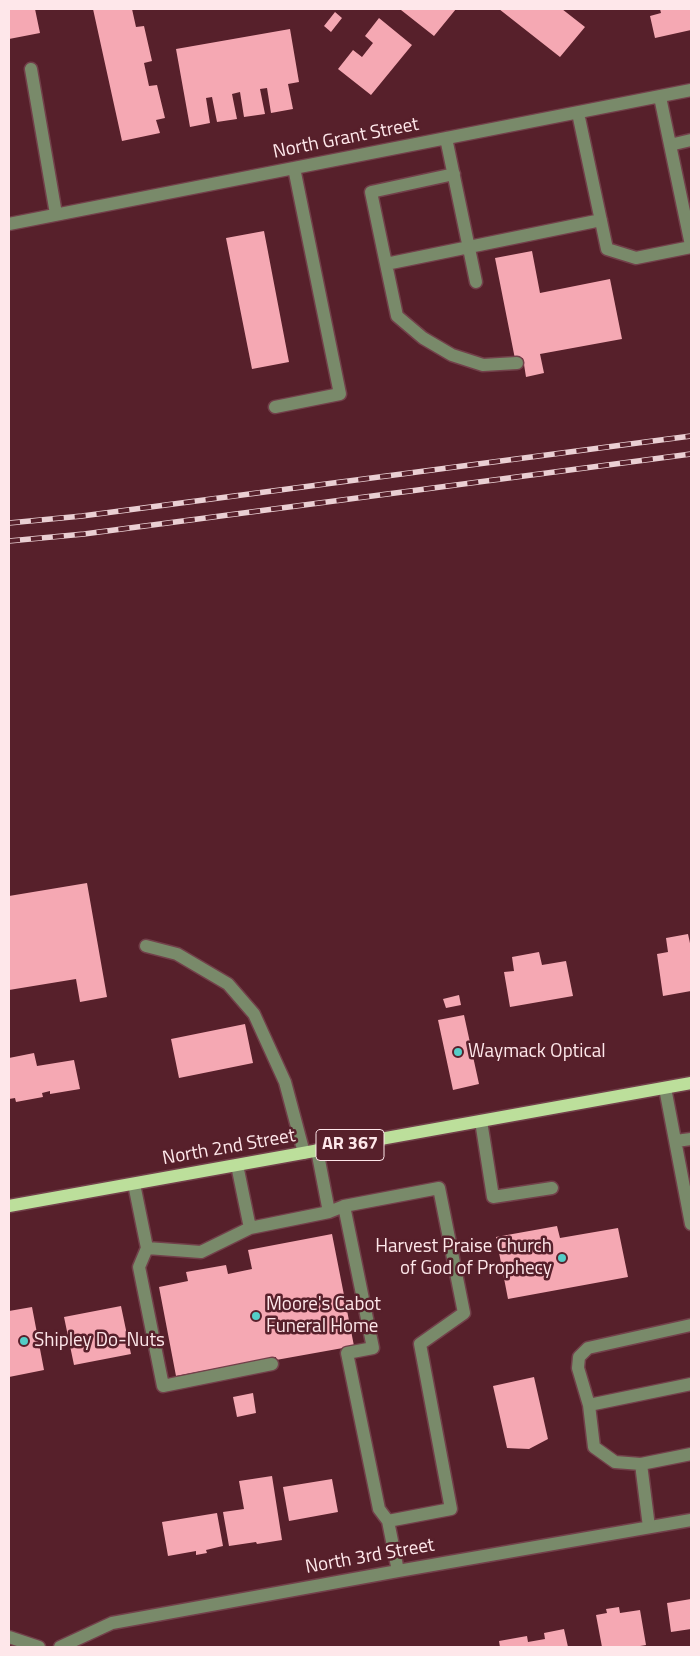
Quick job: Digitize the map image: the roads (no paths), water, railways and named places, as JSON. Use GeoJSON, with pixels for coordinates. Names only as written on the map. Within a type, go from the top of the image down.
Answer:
{"type":"FeatureCollection","features":[{"type":"Feature","properties":{"kind":"main road","name":"North 2nd Street"},"geometry":{"type":"LineString","coordinates":[[9,1206],[691,1083]]}},
{"type":"Feature","properties":{"kind":"street"},"geometry":{"type":"LineString","coordinates":[[31,70],[56,214]]}},
{"type":"Feature","properties":{"kind":"street","name":"North Grant Street"},"geometry":{"type":"LineString","coordinates":[[9,224],[691,90]]}},
{"type":"Feature","properties":{"kind":"street"},"geometry":{"type":"LineString","coordinates":[[578,113],[607,249],[636,258],[691,246],[660,97]]}},
{"type":"Feature","properties":{"kind":"street"},"geometry":{"type":"LineString","coordinates":[[446,138],[476,282]]}},
{"type":"Feature","properties":{"kind":"street"},"geometry":{"type":"LineString","coordinates":[[670,145],[691,140]]}},
{"type":"Feature","properties":{"kind":"street"},"geometry":{"type":"LineString","coordinates":[[275,407],[340,394],[294,168]]}},
{"type":"Feature","properties":{"kind":"street"},"geometry":{"type":"LineString","coordinates":[[454,174],[371,192],[397,316],[423,338],[452,355],[483,365],[517,363]]}},
{"type":"Feature","properties":{"kind":"street"},"geometry":{"type":"LineString","coordinates":[[386,264],[601,220]]}},
{"type":"Feature","properties":{"kind":"street"},"geometry":{"type":"LineString","coordinates":[[146,946],[177,954],[228,984],[254,1014],[286,1082],[311,1152],[329,1212]]}},
{"type":"Feature","properties":{"kind":"street"},"geometry":{"type":"LineString","coordinates":[[665,1088],[691,1224]]}},
{"type":"Feature","properties":{"kind":"street"},"geometry":{"type":"LineString","coordinates":[[481,1121],[493,1197],[552,1188]]}},
{"type":"Feature","properties":{"kind":"street"},"geometry":{"type":"LineString","coordinates":[[676,1142],[691,1139]]}},
{"type":"Feature","properties":{"kind":"street"},"geometry":{"type":"LineString","coordinates":[[237,1165],[250,1228]]}},
{"type":"Feature","properties":{"kind":"street"},"geometry":{"type":"LineString","coordinates":[[134,1184],[147,1248],[139,1267],[163,1386],[272,1364]]}},
{"type":"Feature","properties":{"kind":"street"},"geometry":{"type":"LineString","coordinates":[[147,1248],[201,1252],[250,1228],[329,1212],[344,1206],[439,1188],[464,1313],[420,1344],[451,1510],[388,1521]]}},
{"type":"Feature","properties":{"kind":"street"},"geometry":{"type":"LineString","coordinates":[[344,1206],[373,1348],[347,1353],[379,1509],[388,1521],[398,1571]]}},
{"type":"Feature","properties":{"kind":"street"},"geometry":{"type":"LineString","coordinates":[[691,1325],[588,1348],[579,1357],[578,1368],[589,1406],[594,1447],[615,1462],[640,1464],[691,1454]]}},
{"type":"Feature","properties":{"kind":"street"},"geometry":{"type":"LineString","coordinates":[[589,1406],[691,1384]]}},
{"type":"Feature","properties":{"kind":"street"},"geometry":{"type":"LineString","coordinates":[[640,1464],[649,1527]]}},
{"type":"Feature","properties":{"kind":"street","name":"North 3rd Street"},"geometry":{"type":"LineString","coordinates":[[60,1647],[112,1623],[691,1520]]}},
{"type":"Feature","properties":{"kind":"street"},"geometry":{"type":"LineString","coordinates":[[9,1637],[39,1647]]}},
{"type":"Feature","properties":{"kind":"railway"},"geometry":{"type":"LineString","coordinates":[[9,523],[82,516],[691,436]]}},
{"type":"Feature","properties":{"kind":"railway"},"geometry":{"type":"LineString","coordinates":[[9,541],[84,534],[691,454]]}},
{"type":"Feature","properties":{"kind":"place","name":"Waymack Optical"},"geometry":{"type":"Point","coordinates":[458,1052]}},
{"type":"Feature","properties":{"kind":"place","name":"Harvest Praise Church of God of Prophecy"},"geometry":{"type":"Point","coordinates":[562,1258]}},
{"type":"Feature","properties":{"kind":"place","name":"Moore's Cabot Funeral Home"},"geometry":{"type":"Point","coordinates":[256,1316]}},
{"type":"Feature","properties":{"kind":"place","name":"Shipley Do-Nuts"},"geometry":{"type":"Point","coordinates":[24,1341]}}]}
